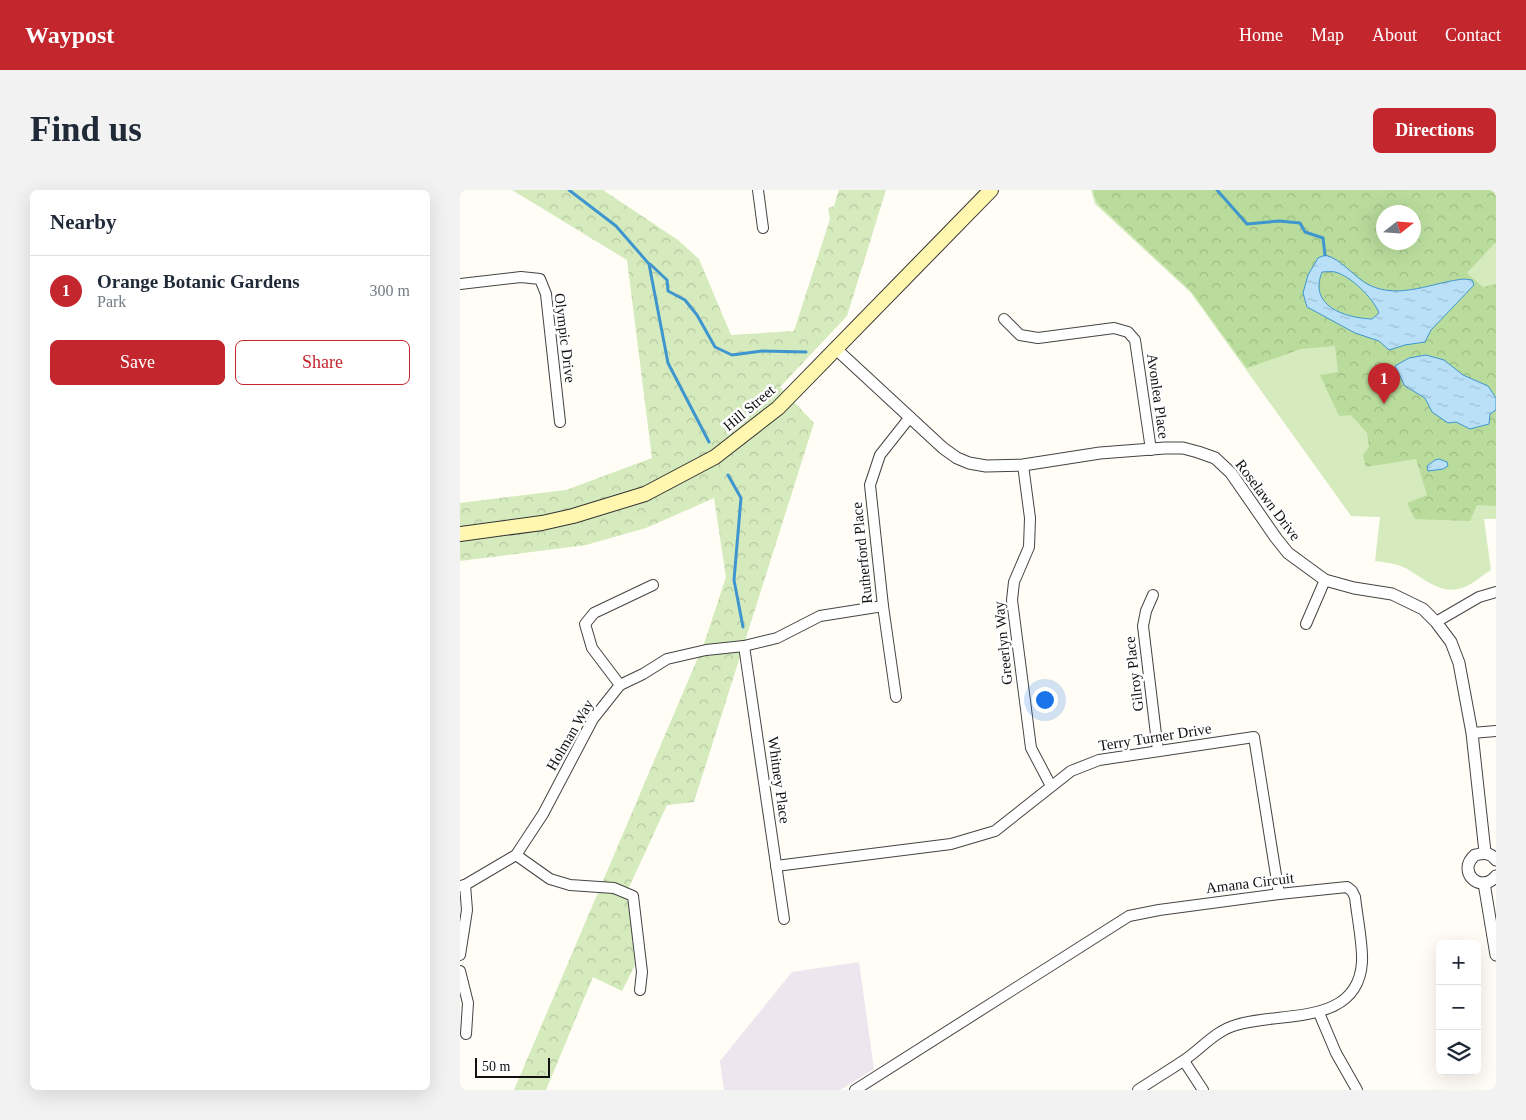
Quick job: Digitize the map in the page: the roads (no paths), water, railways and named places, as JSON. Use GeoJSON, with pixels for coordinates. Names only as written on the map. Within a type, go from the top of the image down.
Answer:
{"type":"FeatureCollection","features":[{"type":"Feature","properties":{"kind":"main road","name":"Hill Street"},"geometry":{"type":"LineString","coordinates":[[460,534],[542,523],[573,516],[645,494],[715,457],[778,408],[991,190]]}},
{"type":"Feature","properties":{"kind":"street"},"geometry":{"type":"LineString","coordinates":[[758,190],[763,228]]}},
{"type":"Feature","properties":{"kind":"street","name":"Olympic Drive"},"geometry":{"type":"LineString","coordinates":[[460,284],[521,277],[540,280],[546,294],[560,422]]}},
{"type":"Feature","properties":{"kind":"street","name":"Avonlea Place"},"geometry":{"type":"LineString","coordinates":[[1004,319],[1020,334],[1038,338],[1114,328],[1128,332],[1135,340],[1151,450]]}},
{"type":"Feature","properties":{"kind":"street","name":"Roselawn Drive"},"geometry":{"type":"LineString","coordinates":[[836,349],[943,448],[969,464],[986,466],[1023,465],[1100,453],[1183,448],[1216,458],[1231,473],[1288,553],[1325,580],[1354,588],[1392,594],[1423,609],[1436,622],[1450,642],[1460,663],[1472,733],[1485,852]]}},
{"type":"Feature","properties":{"kind":"street","name":"Rutherford Place"},"geometry":{"type":"LineString","coordinates":[[896,697],[882,606],[870,485],[880,455],[910,417]]}},
{"type":"Feature","properties":{"kind":"street","name":"Greerlyn Way"},"geometry":{"type":"LineString","coordinates":[[1023,465],[1030,518],[1029,547],[1014,582],[1012,600],[1031,748],[1051,786]]}},
{"type":"Feature","properties":{"kind":"street"},"geometry":{"type":"LineString","coordinates":[[1306,624],[1325,580]]}},
{"type":"Feature","properties":{"kind":"street"},"geometry":{"type":"LineString","coordinates":[[620,685],[592,648],[585,624],[594,613],[653,585]]}},
{"type":"Feature","properties":{"kind":"street"},"geometry":{"type":"LineString","coordinates":[[1436,622],[1479,597],[1496,592]]}},
{"type":"Feature","properties":{"kind":"street","name":"Gilroy Place"},"geometry":{"type":"LineString","coordinates":[[1153,595],[1146,611],[1143,626],[1158,751]]}},
{"type":"Feature","properties":{"kind":"street","name":"Holman Way"},"geometry":{"type":"LineString","coordinates":[[462,886],[516,855],[543,814],[593,720],[620,685],[644,674],[667,659],[706,650],[744,646],[777,638],[820,616],[882,606]]}},
{"type":"Feature","properties":{"kind":"street","name":"Whitney Place"},"geometry":{"type":"LineString","coordinates":[[744,646],[784,919]]}},
{"type":"Feature","properties":{"kind":"street"},"geometry":{"type":"LineString","coordinates":[[1472,733],[1496,731]]}},
{"type":"Feature","properties":{"kind":"street","name":"Terry Turner Drive"},"geometry":{"type":"LineString","coordinates":[[776,866],[951,844],[995,831],[1071,771],[1086,764],[1099,760],[1254,736],[1279,894]]}},
{"type":"Feature","properties":{"kind":"street"},"geometry":{"type":"LineString","coordinates":[[1496,860],[1485,852],[1475,854],[1471,858],[1468,869],[1473,879],[1484,883],[1491,881],[1496,876]]}},
{"type":"Feature","properties":{"kind":"street"},"geometry":{"type":"LineString","coordinates":[[516,855],[550,879],[570,885],[614,888],[633,896],[642,972],[640,990]]}},
{"type":"Feature","properties":{"kind":"street"},"geometry":{"type":"LineString","coordinates":[[1484,883],[1496,955]]}},
{"type":"Feature","properties":{"kind":"street"},"geometry":{"type":"LineString","coordinates":[[460,956],[467,910],[462,886]]}},
{"type":"Feature","properties":{"kind":"street","name":"Amana Circuit"},"geometry":{"type":"LineString","coordinates":[[855,1090],[1129,916],[1279,894],[1347,887],[1352,891],[1355,898],[1363,960],[1354,991],[1338,1004],[1319,1012],[1263,1019],[1235,1025],[1221,1031],[1184,1061],[1138,1090]]}},
{"type":"Feature","properties":{"kind":"street"},"geometry":{"type":"LineString","coordinates":[[460,971],[468,1003],[466,1034]]}},
{"type":"Feature","properties":{"kind":"street"},"geometry":{"type":"LineString","coordinates":[[1319,1012],[1336,1053],[1357,1090]]}},
{"type":"Feature","properties":{"kind":"street"},"geometry":{"type":"LineString","coordinates":[[1184,1061],[1203,1090]]}},
{"type":"Feature","properties":{"kind":"water"},"geometry":{"type":"Polygon","coordinates":[[[1325,255],[1331,257],[1363,282],[1381,289],[1393,291],[1416,289],[1464,279],[1472,280],[1474,285],[1431,330],[1425,342],[1389,350],[1379,341],[1355,333],[1307,307],[1303,293],[1308,275],[1318,258],[1325,255]],[[1322,272],[1319,284],[1320,294],[1332,308],[1341,313],[1362,318],[1372,319],[1379,313],[1361,288],[1348,278],[1335,272],[1322,272]]]}},
{"type":"Feature","properties":{"kind":"water"},"geometry":{"type":"Polygon","coordinates":[[[1426,355],[1444,360],[1463,375],[1488,386],[1496,398],[1496,410],[1490,414],[1489,424],[1470,429],[1456,422],[1448,423],[1432,412],[1425,398],[1405,386],[1395,366],[1409,358],[1426,355]]]}},
{"type":"Feature","properties":{"kind":"water"},"geometry":{"type":"Polygon","coordinates":[[[1439,459],[1447,462],[1448,466],[1443,469],[1428,471],[1427,466],[1439,459]]]}},
{"type":"Feature","properties":{"kind":"waterway"},"geometry":{"type":"LineString","coordinates":[[569,190],[616,226],[649,264],[668,363],[709,442]]}},
{"type":"Feature","properties":{"kind":"waterway"},"geometry":{"type":"LineString","coordinates":[[1217,190],[1247,224],[1279,221],[1300,223],[1305,232],[1323,238],[1325,255]]}},
{"type":"Feature","properties":{"kind":"waterway"},"geometry":{"type":"LineString","coordinates":[[650,264],[667,280],[668,291],[685,300],[697,315],[715,347],[732,355],[762,351],[806,352]]}},
{"type":"Feature","properties":{"kind":"waterway"},"geometry":{"type":"LineString","coordinates":[[728,475],[741,498],[734,580],[743,627]]}},
{"type":"Feature","properties":{"kind":"place","name":"Orange Botanic Gardens"},"geometry":{"type":"Point","coordinates":[1384,404]}}]}
